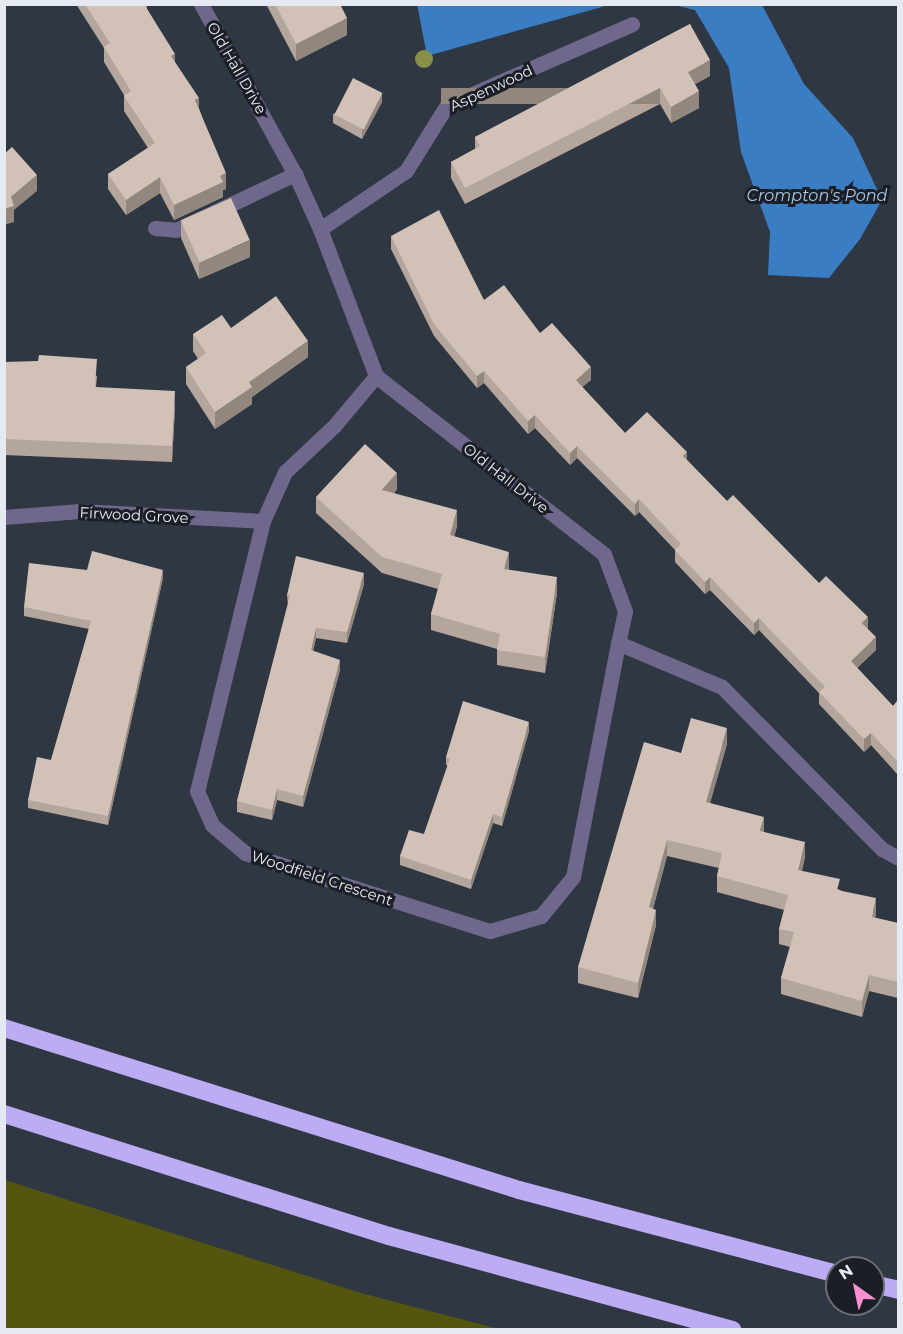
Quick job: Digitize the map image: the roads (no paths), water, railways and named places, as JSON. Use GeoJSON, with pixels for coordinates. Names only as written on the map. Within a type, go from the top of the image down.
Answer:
{"type":"FeatureCollection","features":[{"type":"Feature","properties":{"kind":"highway"},"geometry":{"type":"LineString","coordinates":[[4,1028],[519,1190],[825,1271]]}},
{"type":"Feature","properties":{"kind":"highway"},"geometry":{"type":"LineString","coordinates":[[4,1114],[389,1236],[732,1329]]}},
{"type":"Feature","properties":{"kind":"street","name":"Old Hall Drive"},"geometry":{"type":"LineString","coordinates":[[201,4],[295,174],[320,229],[376,376],[604,554],[625,611],[618,643]]}},
{"type":"Feature","properties":{"kind":"street","name":"Aspenwood"},"geometry":{"type":"LineString","coordinates":[[320,229],[406,171],[447,105],[632,24]]}},
{"type":"Feature","properties":{"kind":"street"},"geometry":{"type":"LineString","coordinates":[[155,228],[176,230],[295,174]]}},
{"type":"Feature","properties":{"kind":"street","name":"Woodfield Crescent"},"geometry":{"type":"LineString","coordinates":[[376,376],[334,426],[285,472],[263,521],[197,791],[212,825],[245,853],[490,931],[541,916],[573,877],[618,643]]}},
{"type":"Feature","properties":{"kind":"street","name":"Firwood Grove"},"geometry":{"type":"LineString","coordinates":[[4,518],[80,511],[263,521]]}},
{"type":"Feature","properties":{"kind":"street"},"geometry":{"type":"LineString","coordinates":[[618,643],[722,687],[882,849],[898,858]]}},
{"type":"Feature","properties":{"kind":"water"},"geometry":{"type":"Polygon","coordinates":[[[417,4],[609,4],[609,5],[427,56],[417,4]]]}},
{"type":"Feature","properties":{"kind":"water","name":"Crompton's Pond"},"geometry":{"type":"Polygon","coordinates":[[[674,5],[762,5],[804,84],[853,138],[882,200],[860,239],[829,278],[768,275],[770,232],[741,152],[729,68],[695,10],[674,5]]]}}]}
